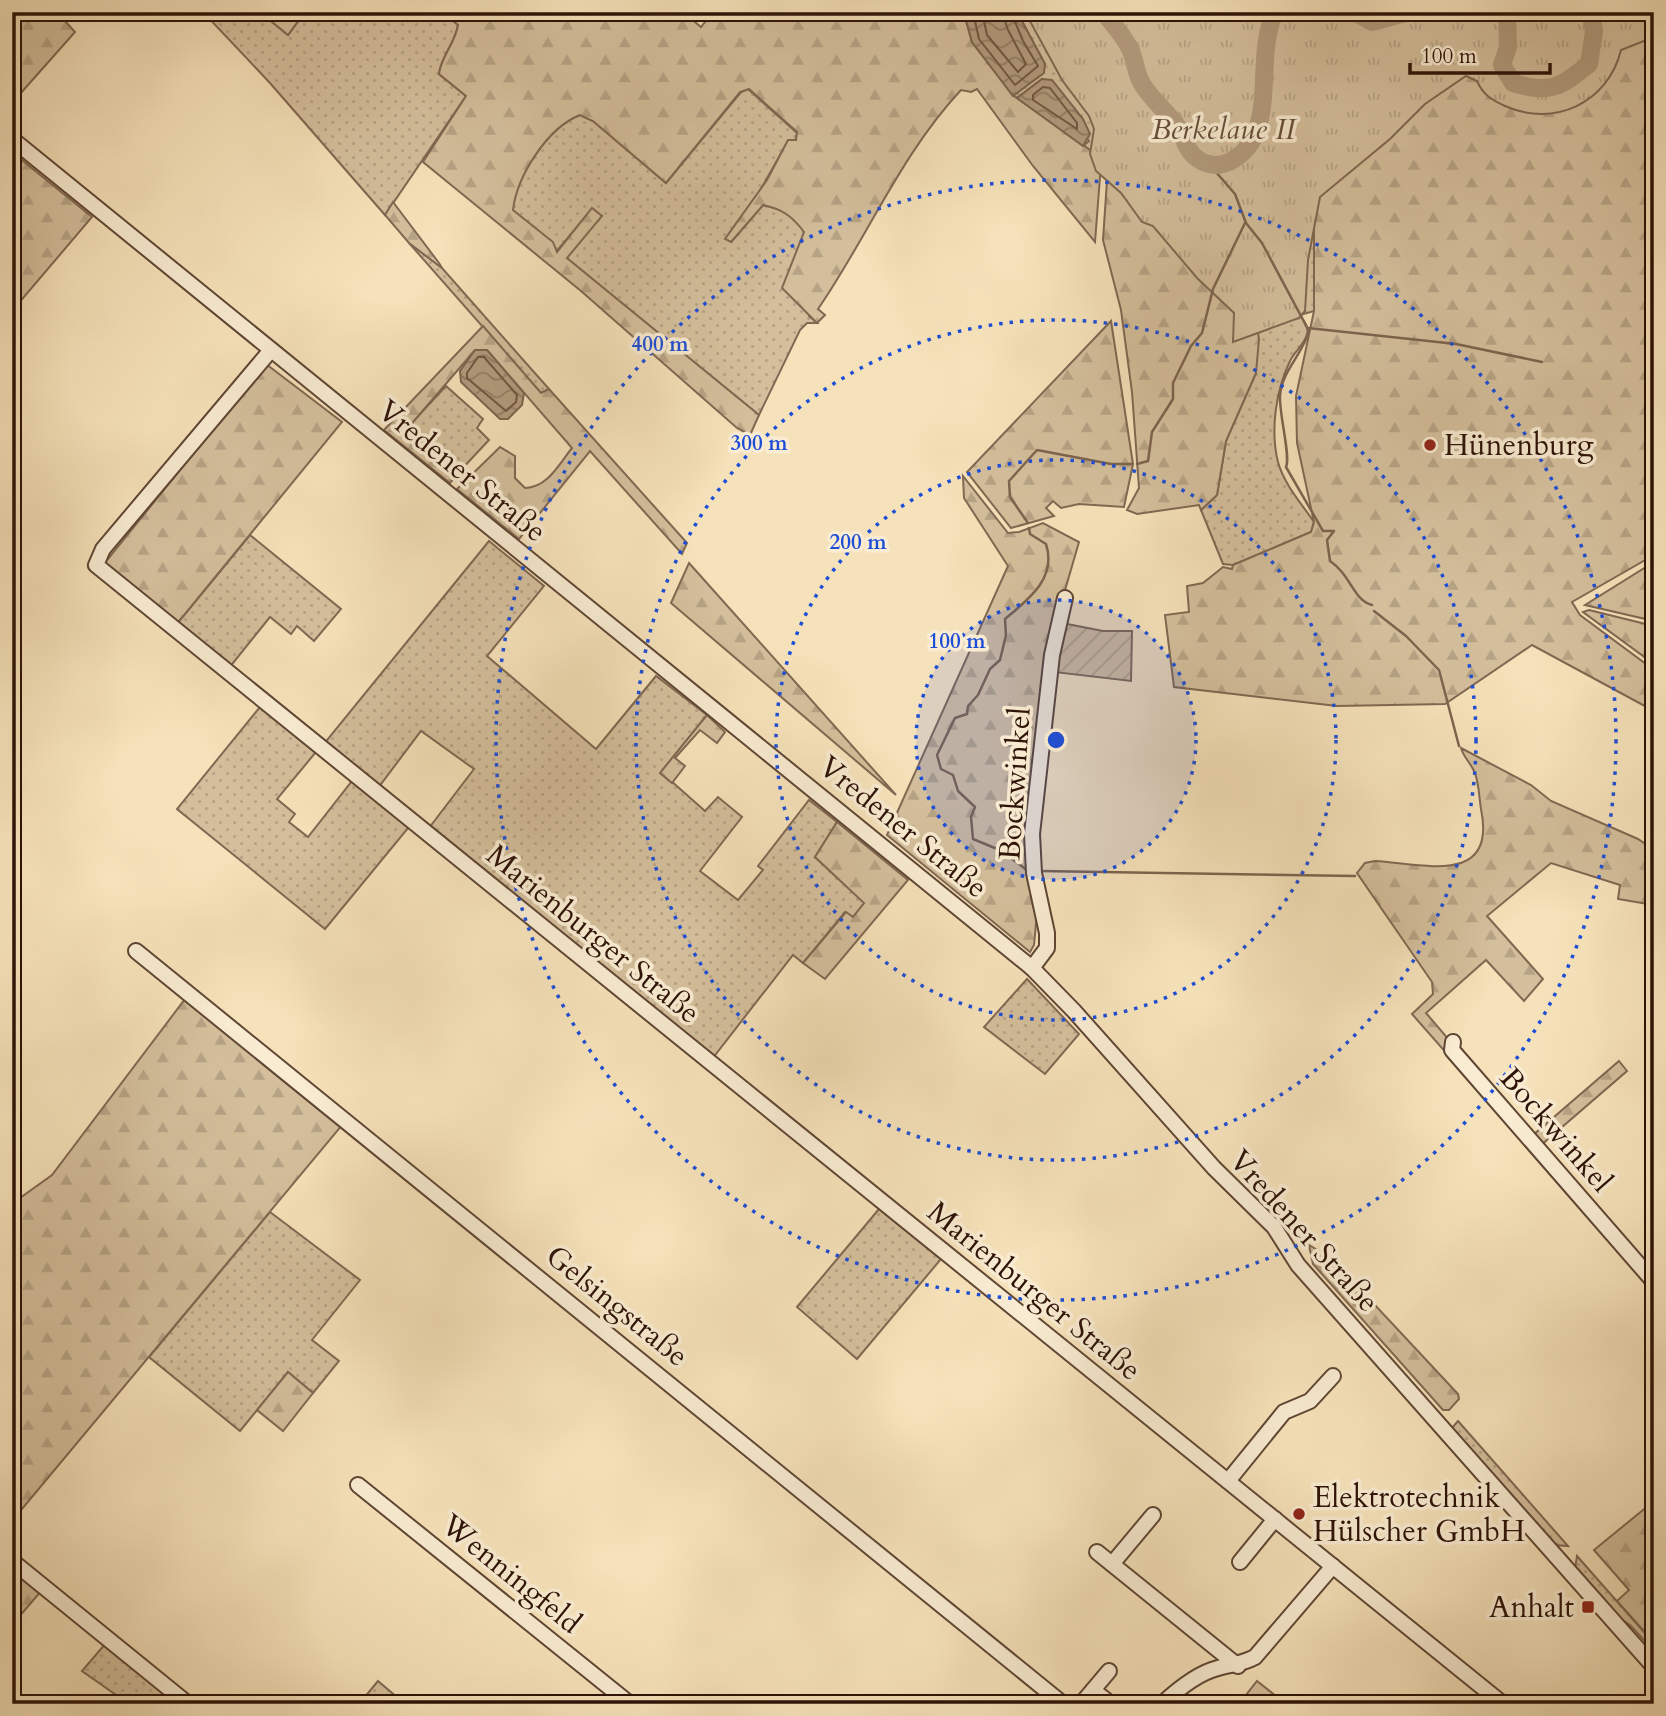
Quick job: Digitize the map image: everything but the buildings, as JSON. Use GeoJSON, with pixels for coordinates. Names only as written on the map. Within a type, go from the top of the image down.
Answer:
{"type":"FeatureCollection","features":[{"type":"Feature","properties":{"kind":"street","name":"Vredener Straße"},"geometry":{"type":"LineString","coordinates":[[12,139],[1032,968],[1074,1010],[1213,1168],[1274,1227],[1298,1265],[1654,1667]]}},
{"type":"Feature","properties":{"kind":"street","name":"Marienburger Straße"},"geometry":{"type":"LineString","coordinates":[[271,350],[103,549],[96,565],[1503,1704]]}},
{"type":"Feature","properties":{"kind":"street","name":"Bockwinkel"},"geometry":{"type":"LineString","coordinates":[[1032,968],[1047,948],[1047,933],[1034,873],[1032,834],[1052,655],[1065,598]]}},
{"type":"Feature","properties":{"kind":"street","name":"Gelsingstraße"},"geometry":{"type":"LineString","coordinates":[[136,950],[1063,1704]]}},
{"type":"Feature","properties":{"kind":"street","name":"Bockwinkel"},"geometry":{"type":"LineString","coordinates":[[1453,1042],[1452,1051],[1654,1282]]}},
{"type":"Feature","properties":{"kind":"street"},"geometry":{"type":"LineString","coordinates":[[1228,1481],[1284,1412],[1310,1401],[1333,1376]]}},
{"type":"Feature","properties":{"kind":"street","name":"Wenningfeld"},"geometry":{"type":"LineString","coordinates":[[358,1485],[630,1704]]}},
{"type":"Feature","properties":{"kind":"street"},"geometry":{"type":"LineString","coordinates":[[1112,1564],[1153,1515]]}},
{"type":"Feature","properties":{"kind":"street"},"geometry":{"type":"LineString","coordinates":[[1240,1562],[1275,1519]]}},
{"type":"Feature","properties":{"kind":"street"},"geometry":{"type":"LineString","coordinates":[[1097,1552],[1238,1666]]}},
{"type":"Feature","properties":{"kind":"street"},"geometry":{"type":"LineString","coordinates":[[12,1561],[188,1704]]}},
{"type":"Feature","properties":{"kind":"street"},"geometry":{"type":"LineString","coordinates":[[1162,1704],[1179,1688],[1217,1668],[1238,1666],[1255,1657],[1333,1566]]}},
{"type":"Feature","properties":{"kind":"street"},"geometry":{"type":"LineString","coordinates":[[1081,1704],[1109,1671]]}},
{"type":"Feature","properties":{"kind":"street"},"geometry":{"type":"LineString","coordinates":[[1093,1690],[1111,1704]]}},
{"type":"Feature","properties":{"kind":"green space"},"geometry":{"type":"Polygon","coordinates":[[[12,12],[57,12],[75,32],[12,103],[12,12]]]}},
{"type":"Feature","properties":{"kind":"green space"},"geometry":{"type":"Polygon","coordinates":[[[203,12],[260,12],[288,35],[305,12],[442,12],[458,25],[439,74],[466,96],[385,215],[270,83],[203,12]]]}},
{"type":"Feature","properties":{"kind":"green space"},"geometry":{"type":"Polygon","coordinates":[[[260,12],[305,12],[288,35],[260,12]]]}},
{"type":"Feature","properties":{"kind":"green space"},"geometry":{"type":"Polygon","coordinates":[[[442,12],[683,12],[701,27],[713,12],[968,12],[965,17],[972,42],[1014,96],[1093,152],[1101,164],[1095,242],[1033,166],[977,89],[971,92],[961,90],[920,141],[902,169],[818,309],[825,315],[817,323],[782,288],[804,232],[791,217],[763,205],[731,242],[725,239],[767,180],[788,140],[796,140],[797,132],[749,89],[740,92],[666,183],[593,121],[580,115],[568,121],[545,142],[527,168],[513,210],[553,242],[557,252],[592,208],[602,216],[567,258],[759,415],[750,435],[737,428],[581,291],[423,162],[466,96],[439,74],[458,25],[442,12]]]}},
{"type":"Feature","properties":{"kind":"green space"},"geometry":{"type":"Polygon","coordinates":[[[1017,12],[1089,12],[1099,24],[1093,152],[1083,146],[1089,141],[1042,79],[1017,98],[1013,96],[1045,64],[1017,12]]]}},
{"type":"Feature","properties":{"kind":"green space","name":"Berkelaue II"},"geometry":{"type":"Polygon","coordinates":[[[1025,12],[1654,12],[1654,37],[1621,50],[1614,69],[1592,97],[1560,112],[1542,114],[1505,106],[1488,96],[1477,81],[1466,76],[1425,104],[1390,139],[1320,197],[1308,260],[1305,311],[1299,318],[1233,342],[1234,313],[1197,278],[1153,226],[1142,222],[1121,193],[1096,171],[1090,154],[1094,129],[1089,116],[1062,80],[1025,12]]]}},
{"type":"Feature","properties":{"kind":"green space"},"geometry":{"type":"Polygon","coordinates":[[[1654,25],[1654,555],[1572,602],[1580,615],[1654,670],[1654,711],[1532,645],[1445,704],[1337,706],[1174,687],[1165,615],[1189,612],[1187,586],[1203,583],[1223,567],[1232,569],[1233,565],[1311,532],[1314,522],[1297,443],[1296,396],[1314,311],[1314,200],[1437,91],[1492,60],[1609,59],[1654,25]]]}},
{"type":"Feature","properties":{"kind":"green space"},"geometry":{"type":"Polygon","coordinates":[[[748,89],[797,133],[796,140],[788,141],[731,242],[763,205],[780,210],[796,220],[804,236],[809,316],[817,323],[807,323],[800,330],[759,415],[566,258],[601,216],[592,209],[556,252],[512,210],[527,168],[545,142],[568,121],[580,115],[593,121],[666,183],[741,92],[748,89]]]}},
{"type":"Feature","properties":{"kind":"green space"},"geometry":{"type":"Polygon","coordinates":[[[1109,151],[1255,316],[1259,339],[1256,373],[1226,441],[1217,495],[1201,510],[1199,505],[1137,514],[1127,510],[1139,488],[1132,392],[1121,310],[1103,240],[1109,151]]]}},
{"type":"Feature","properties":{"kind":"green space"},"geometry":{"type":"Polygon","coordinates":[[[12,152],[92,217],[12,311],[12,152]]]}},
{"type":"Feature","properties":{"kind":"green space"},"geometry":{"type":"Polygon","coordinates":[[[1196,174],[1314,200],[1314,311],[1300,315],[1307,326],[1307,334],[1285,372],[1276,410],[1275,437],[1278,462],[1284,478],[1314,522],[1311,532],[1233,565],[1223,564],[1201,510],[1217,495],[1226,441],[1256,373],[1196,174]]]}},
{"type":"Feature","properties":{"kind":"green space"},"geometry":{"type":"Polygon","coordinates":[[[393,202],[442,268],[409,243],[385,215],[393,202]]]}},
{"type":"Feature","properties":{"kind":"green space"},"geometry":{"type":"Polygon","coordinates":[[[409,243],[442,268],[549,389],[541,393],[409,243]]]}},
{"type":"Feature","properties":{"kind":"green space"},"geometry":{"type":"Polygon","coordinates":[[[1111,321],[1133,464],[1124,507],[1079,504],[1061,508],[1053,501],[1046,508],[1054,516],[1011,528],[967,472],[1111,321]]]}},
{"type":"Feature","properties":{"kind":"green space"},"geometry":{"type":"Polygon","coordinates":[[[483,326],[541,393],[549,389],[687,543],[682,554],[590,451],[519,539],[457,489],[500,447],[515,456],[515,478],[525,488],[533,487],[547,479],[572,448],[487,350],[475,350],[407,429],[458,473],[450,483],[384,430],[483,326]]]}},
{"type":"Feature","properties":{"kind":"green space"},"geometry":{"type":"Polygon","coordinates":[[[266,364],[342,422],[176,625],[103,565],[266,364]]]}},
{"type":"Feature","properties":{"kind":"green space"},"geometry":{"type":"Polygon","coordinates":[[[446,386],[483,419],[477,428],[489,440],[458,473],[406,429],[446,386]]]}},
{"type":"Feature","properties":{"kind":"green space"},"geometry":{"type":"Polygon","coordinates":[[[963,476],[1008,533],[1043,523],[1079,542],[1059,611],[1030,805],[1037,913],[1034,945],[1030,952],[887,835],[1008,566],[964,498],[963,476]]]}},
{"type":"Feature","properties":{"kind":"green space"},"geometry":{"type":"Polygon","coordinates":[[[250,535],[341,609],[314,641],[297,626],[291,634],[270,617],[229,668],[176,625],[250,535]]]}},
{"type":"Feature","properties":{"kind":"green space"},"geometry":{"type":"Polygon","coordinates":[[[489,541],[544,586],[487,656],[596,749],[656,676],[707,715],[661,772],[705,811],[718,797],[742,817],[700,871],[738,900],[763,870],[758,866],[809,800],[837,822],[815,857],[865,903],[853,917],[845,912],[803,963],[793,955],[712,1059],[429,828],[474,769],[421,731],[378,788],[323,745],[489,541]]]}},
{"type":"Feature","properties":{"kind":"green space"},"geometry":{"type":"Polygon","coordinates":[[[1654,562],[1654,621],[1585,605],[1654,562]]]}},
{"type":"Feature","properties":{"kind":"green space"},"geometry":{"type":"Polygon","coordinates":[[[689,563],[896,795],[671,603],[689,563]]]}},
{"type":"Feature","properties":{"kind":"green space"},"geometry":{"type":"Polygon","coordinates":[[[1589,610],[1654,626],[1654,664],[1583,612],[1589,610]]]}},
{"type":"Feature","properties":{"kind":"green space"},"geometry":{"type":"Polygon","coordinates":[[[1062,623],[1103,631],[1132,631],[1131,681],[1054,672],[1062,623]]]}},
{"type":"Feature","properties":{"kind":"green space"},"geometry":{"type":"Polygon","coordinates":[[[260,707],[316,752],[277,799],[295,814],[289,822],[308,837],[352,781],[409,827],[325,929],[177,809],[260,707]]]}},
{"type":"Feature","properties":{"kind":"green space"},"geometry":{"type":"Polygon","coordinates":[[[707,715],[725,732],[717,743],[700,730],[675,758],[685,766],[672,783],[660,773],[707,715]]]}},
{"type":"Feature","properties":{"kind":"green space"},"geometry":{"type":"Polygon","coordinates":[[[1461,748],[1531,785],[1551,801],[1638,839],[1654,850],[1654,905],[1618,899],[1620,885],[1551,863],[1487,916],[1543,979],[1524,1001],[1486,960],[1426,1013],[1461,1054],[1448,1055],[1412,1014],[1433,994],[1432,982],[1357,873],[1365,863],[1375,861],[1452,865],[1467,860],[1478,850],[1483,833],[1478,784],[1461,748]]]}},
{"type":"Feature","properties":{"kind":"green space"},"geometry":{"type":"Polygon","coordinates":[[[837,822],[908,880],[825,979],[803,963],[846,912],[853,917],[864,903],[815,857],[837,822]]]}},
{"type":"Feature","properties":{"kind":"green space"},"geometry":{"type":"Polygon","coordinates":[[[1027,979],[1079,1034],[1045,1074],[984,1027],[1027,979]]]}},
{"type":"Feature","properties":{"kind":"green space"},"geometry":{"type":"Polygon","coordinates":[[[185,999],[343,1124],[12,1521],[12,1197],[20,1198],[52,1175],[185,999]]]}},
{"type":"Feature","properties":{"kind":"green space"},"geometry":{"type":"Polygon","coordinates":[[[1619,1061],[1627,1071],[1540,1146],[1532,1136],[1619,1061]]]}},
{"type":"Feature","properties":{"kind":"green space"},"geometry":{"type":"Polygon","coordinates":[[[879,1209],[941,1259],[857,1359],[797,1307],[879,1209]]]}},
{"type":"Feature","properties":{"kind":"green space"},"geometry":{"type":"Polygon","coordinates":[[[270,1212],[360,1280],[312,1340],[339,1361],[313,1393],[288,1372],[240,1431],[149,1357],[270,1212]]]}},
{"type":"Feature","properties":{"kind":"green space"},"geometry":{"type":"Polygon","coordinates":[[[1309,1245],[1331,1258],[1458,1394],[1459,1399],[1449,1410],[1443,1410],[1313,1264],[1309,1245]]]}},
{"type":"Feature","properties":{"kind":"green space"},"geometry":{"type":"Polygon","coordinates":[[[288,1372],[313,1393],[283,1431],[257,1410],[288,1372]]]}},
{"type":"Feature","properties":{"kind":"green space"},"geometry":{"type":"Polygon","coordinates":[[[1458,1421],[1568,1546],[1553,1545],[1451,1429],[1458,1421]]]}},
{"type":"Feature","properties":{"kind":"green space"},"geometry":{"type":"Polygon","coordinates":[[[1654,1501],[1654,1636],[1651,1639],[1617,1601],[1629,1590],[1594,1550],[1654,1501]]]}},
{"type":"Feature","properties":{"kind":"green space"},"geometry":{"type":"Polygon","coordinates":[[[1577,1556],[1650,1639],[1654,1636],[1654,1651],[1630,1625],[1616,1616],[1575,1569],[1577,1556]]]}},
{"type":"Feature","properties":{"kind":"green space"},"geometry":{"type":"Polygon","coordinates":[[[12,1565],[43,1589],[12,1625],[12,1601],[20,1592],[12,1585],[12,1565]]]}},
{"type":"Feature","properties":{"kind":"green space"},"geometry":{"type":"Polygon","coordinates":[[[106,1643],[166,1690],[152,1704],[129,1704],[82,1671],[106,1643]]]}},
{"type":"Feature","properties":{"kind":"green space"},"geometry":{"type":"Polygon","coordinates":[[[378,1681],[405,1704],[359,1704],[378,1681]]]}},
{"type":"Feature","properties":{"kind":"green space"},"geometry":{"type":"Polygon","coordinates":[[[1257,1681],[1286,1704],[1239,1704],[1257,1681]]]}},
{"type":"Feature","properties":{"kind":"water"},"geometry":{"type":"Polygon","coordinates":[[[968,12],[1017,12],[1045,64],[1044,73],[1013,96],[972,42],[965,17],[968,12]]]}},
{"type":"Feature","properties":{"kind":"water"},"geometry":{"type":"Polygon","coordinates":[[[1042,79],[1052,80],[1083,119],[1090,134],[1083,146],[1017,98],[1042,79]]]}},
{"type":"Feature","properties":{"kind":"water"},"geometry":{"type":"Polygon","coordinates":[[[475,350],[487,350],[524,393],[522,405],[508,419],[500,419],[461,382],[460,371],[475,350]]]}},
{"type":"Feature","properties":{"kind":"waterway"},"geometry":{"type":"LineString","coordinates":[[1103,12],[1128,46],[1145,88],[1178,127],[1193,155],[1212,165],[1230,162],[1238,157],[1256,133],[1262,103],[1267,41],[1275,12]]}},
{"type":"Feature","properties":{"kind":"waterway"},"geometry":{"type":"LineString","coordinates":[[1354,12],[1372,22],[1409,12]]}},
{"type":"Feature","properties":{"kind":"waterway"},"geometry":{"type":"LineString","coordinates":[[1507,12],[1508,47],[1502,65],[1513,83],[1536,88],[1554,87],[1570,79],[1589,64],[1594,31],[1591,12]]}},
{"type":"Feature","properties":{"kind":"waterway"},"geometry":{"type":"LineString","coordinates":[[1209,164],[1235,194],[1246,223],[1262,243],[1309,331],[1281,387],[1286,467],[1323,531],[1334,531],[1327,540],[1330,561],[1343,573],[1360,598],[1372,605]]}},
{"type":"Feature","properties":{"kind":"waterway"},"geometry":{"type":"LineString","coordinates":[[1137,464],[1148,461],[1152,432],[1173,399],[1173,383],[1191,346],[1202,333],[1213,289],[1245,223]]}},
{"type":"Feature","properties":{"kind":"waterway"},"geometry":{"type":"LineString","coordinates":[[1308,328],[1456,344],[1542,362]]}},
{"type":"Feature","properties":{"kind":"waterway"},"geometry":{"type":"LineString","coordinates":[[1028,523],[1010,497],[1009,481],[1037,450],[1111,464],[1132,464]]}},
{"type":"Feature","properties":{"kind":"waterway"},"geometry":{"type":"LineString","coordinates":[[1028,871],[1002,851],[973,839],[971,817],[975,807],[958,791],[953,775],[941,769],[937,755],[955,718],[967,714],[968,706],[978,695],[990,669],[1000,660],[1006,635],[1005,619],[1039,587],[1044,577],[1048,567],[1046,544],[1030,534],[1029,528]]}},
{"type":"Feature","properties":{"kind":"waterway"},"geometry":{"type":"LineString","coordinates":[[1374,611],[1406,636],[1439,670],[1459,746]]}},
{"type":"Feature","properties":{"kind":"waterway"},"geometry":{"type":"LineString","coordinates":[[1040,871],[1355,876]]}},
{"type":"Feature","properties":{"kind":"place","name":"Hünenburg"},"geometry":{"type":"Point","coordinates":[1430,445]}},
{"type":"Feature","properties":{"kind":"place","name":"Elektrotechnik Hülscher GmbH"},"geometry":{"type":"Point","coordinates":[1299,1514]}},
{"type":"Feature","properties":{"kind":"place","name":"Anhalt"},"geometry":{"type":"Point","coordinates":[1588,1607]}}]}
